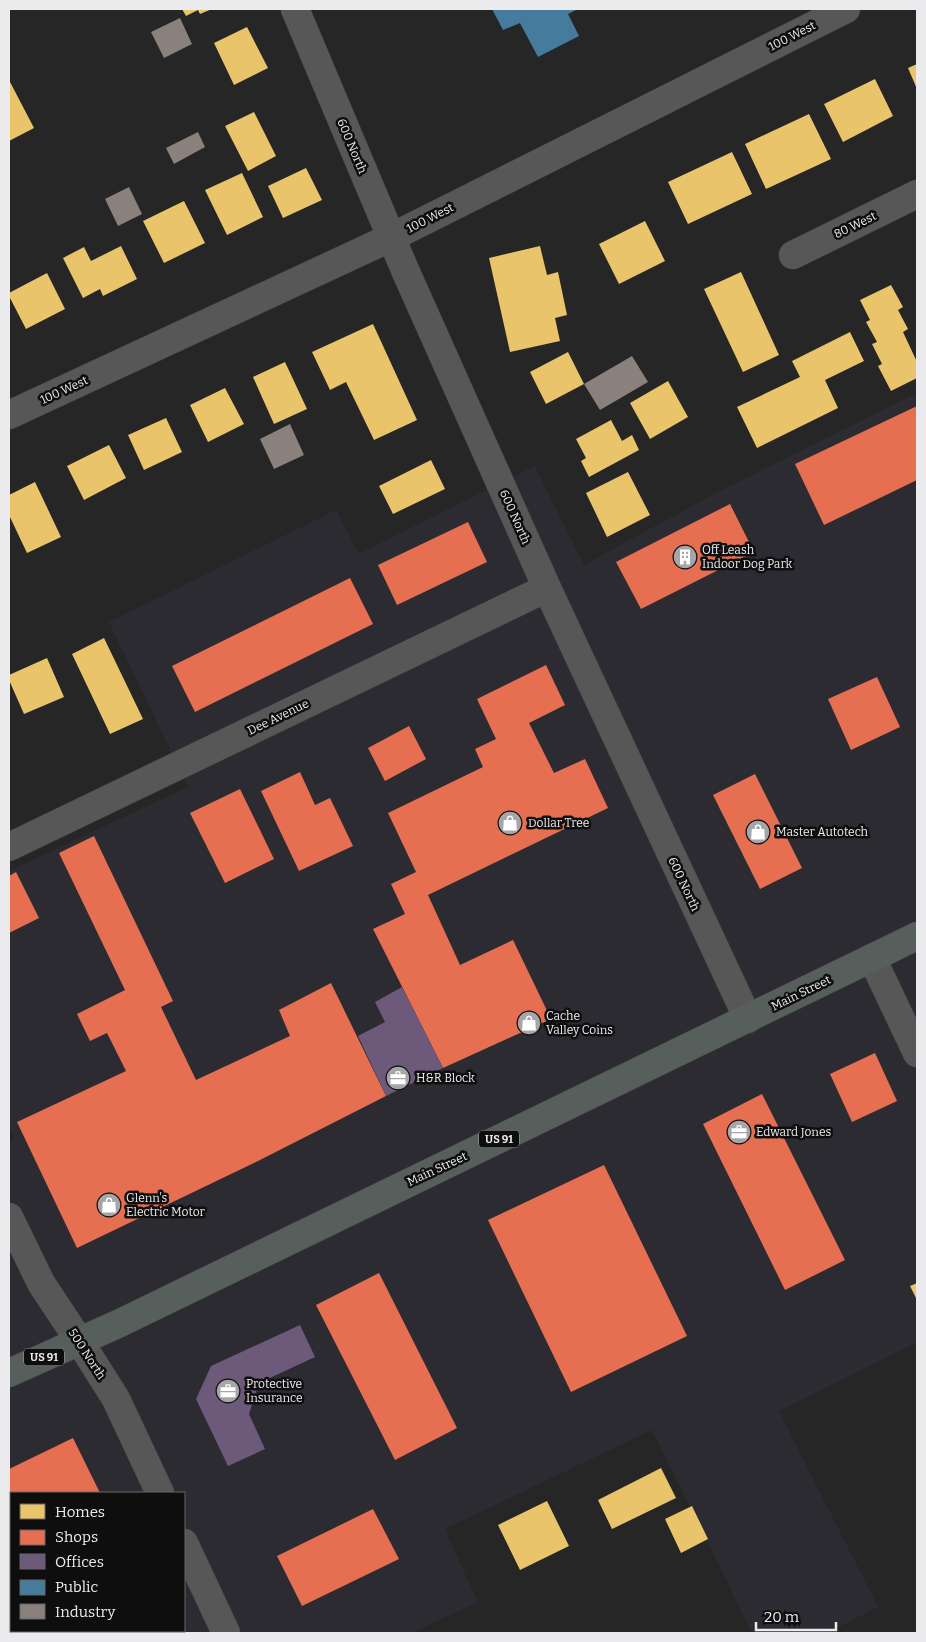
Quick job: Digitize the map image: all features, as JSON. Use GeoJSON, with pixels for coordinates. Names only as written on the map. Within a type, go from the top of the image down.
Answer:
{"type":"FeatureCollection","features":[{"type":"Feature","properties":{"kind":"main road","name":"Main Street"},"geometry":{"type":"LineString","coordinates":[[9,1373],[80,1342],[917,936]]}},
{"type":"Feature","properties":{"kind":"street","name":"600 North"},"geometry":{"type":"LineString","coordinates":[[295,9],[390,238],[547,588],[748,1019]]}},
{"type":"Feature","properties":{"kind":"street","name":"100 West"},"geometry":{"type":"LineString","coordinates":[[9,415],[390,238],[846,9]]}},
{"type":"Feature","properties":{"kind":"street","name":"80 West"},"geometry":{"type":"LineString","coordinates":[[792,255],[917,194]]}},
{"type":"Feature","properties":{"kind":"street","name":"Dee Avenue"},"geometry":{"type":"LineString","coordinates":[[9,847],[547,588]]}},
{"type":"Feature","properties":{"kind":"street"},"geometry":{"type":"LineString","coordinates":[[872,958],[917,1053]]}},
{"type":"Feature","properties":{"kind":"street","name":"500 North"},"geometry":{"type":"LineString","coordinates":[[9,1216],[41,1282],[116,1399],[160,1492]]}},
{"type":"Feature","properties":{"kind":"street"},"geometry":{"type":"LineString","coordinates":[[185,1545],[226,1633]]}},
{"type":"Feature","properties":{"kind":"lane"},"geometry":{"type":"LineString","coordinates":[[9,1630],[10,1608]]}},
{"type":"Feature","properties":{"kind":"shaded area"},"geometry":{"type":"Polygon","coordinates":[[[917,393],[917,1342],[779,1411],[878,1607],[827,1633],[752,1633],[652,1430],[445,1529],[478,1602],[412,1633],[9,1633],[9,1142],[14,1139],[9,1127],[9,871],[188,787],[109,622],[336,510],[359,554],[535,466],[584,565],[712,495],[917,393]]]}},
{"type":"Feature","properties":{"kind":"building: Homes"},"geometry":{"type":"Polygon","coordinates":[[[182,9],[212,9],[200,14],[198,10],[186,16],[182,9]]]}},
{"type":"Feature","properties":{"kind":"building: Homes"},"geometry":{"type":"Polygon","coordinates":[[[247,27],[268,68],[234,85],[214,43],[247,27]]]}},
{"type":"Feature","properties":{"kind":"building: Homes"},"geometry":{"type":"Polygon","coordinates":[[[917,64],[917,89],[908,68],[917,64]]]}},
{"type":"Feature","properties":{"kind":"building: Homes"},"geometry":{"type":"Polygon","coordinates":[[[875,79],[893,116],[843,142],[824,104],[875,79]]]}},
{"type":"Feature","properties":{"kind":"building: Homes"},"geometry":{"type":"Polygon","coordinates":[[[9,80],[34,128],[9,141],[9,80]]]}},
{"type":"Feature","properties":{"kind":"building: Homes"},"geometry":{"type":"Polygon","coordinates":[[[254,112],[276,156],[248,171],[225,126],[254,112]]]}},
{"type":"Feature","properties":{"kind":"building: Homes"},"geometry":{"type":"Polygon","coordinates":[[[809,114],[831,159],[766,189],[745,144],[809,114]]]}},
{"type":"Feature","properties":{"kind":"building: Homes"},"geometry":{"type":"Polygon","coordinates":[[[732,152],[752,194],[688,224],[668,182],[732,152]]]}},
{"type":"Feature","properties":{"kind":"building: Homes"},"geometry":{"type":"Polygon","coordinates":[[[306,168],[322,200],[283,218],[268,186],[306,168]]]}},
{"type":"Feature","properties":{"kind":"building: Homes"},"geometry":{"type":"Polygon","coordinates":[[[242,173],[263,217],[227,235],[205,190],[242,173]]]}},
{"type":"Feature","properties":{"kind":"building: Homes"},"geometry":{"type":"Polygon","coordinates":[[[184,201],[205,243],[164,263],[143,221],[184,201]]]}},
{"type":"Feature","properties":{"kind":"building: Homes"},"geometry":{"type":"Polygon","coordinates":[[[645,221],[665,261],[619,284],[599,244],[645,221]]]}},
{"type":"Feature","properties":{"kind":"building: Homes"},"geometry":{"type":"Polygon","coordinates":[[[121,246],[137,279],[103,296],[100,289],[83,298],[63,258],[84,247],[91,261],[121,246]]]}},
{"type":"Feature","properties":{"kind":"building: Homes"},"geometry":{"type":"Polygon","coordinates":[[[540,246],[547,275],[558,272],[567,315],[555,318],[560,341],[510,352],[489,258],[540,246]]]}},
{"type":"Feature","properties":{"kind":"building: Homes"},"geometry":{"type":"Polygon","coordinates":[[[741,272],[779,355],[743,372],[704,289],[741,272]]]}},
{"type":"Feature","properties":{"kind":"building: Homes"},"geometry":{"type":"Polygon","coordinates":[[[47,273],[65,309],[26,329],[9,293],[47,273]]]}},
{"type":"Feature","properties":{"kind":"building: Homes"},"geometry":{"type":"Polygon","coordinates":[[[891,285],[903,307],[898,310],[908,329],[903,332],[917,362],[917,378],[891,391],[878,366],[882,364],[872,344],[877,342],[866,322],[870,320],[860,300],[891,285]]]}},
{"type":"Feature","properties":{"kind":"building: Homes"},"geometry":{"type":"Polygon","coordinates":[[[373,324],[417,420],[374,440],[346,382],[330,390],[312,352],[373,324]]]}},
{"type":"Feature","properties":{"kind":"building: Homes"},"geometry":{"type":"Polygon","coordinates":[[[850,332],[864,361],[825,380],[838,408],[757,448],[737,407],[800,377],[792,361],[850,332]]]}},
{"type":"Feature","properties":{"kind":"building: Homes"},"geometry":{"type":"Polygon","coordinates":[[[568,352],[584,384],[546,404],[530,372],[568,352]]]}},
{"type":"Feature","properties":{"kind":"building: Homes"},"geometry":{"type":"Polygon","coordinates":[[[285,362],[307,409],[274,424],[253,377],[285,362]]]}},
{"type":"Feature","properties":{"kind":"building: Homes"},"geometry":{"type":"Polygon","coordinates":[[[668,381],[688,417],[650,439],[630,403],[668,381]]]}},
{"type":"Feature","properties":{"kind":"building: Homes"},"geometry":{"type":"Polygon","coordinates":[[[225,388],[244,424],[208,442],[190,405],[225,388]]]}},
{"type":"Feature","properties":{"kind":"building: Homes"},"geometry":{"type":"Polygon","coordinates":[[[166,418],[182,452],[144,470],[128,435],[166,418]]]}},
{"type":"Feature","properties":{"kind":"building: Homes"},"geometry":{"type":"Polygon","coordinates":[[[611,420],[622,441],[632,435],[639,450],[589,477],[581,461],[586,458],[576,439],[611,420]]]}},
{"type":"Feature","properties":{"kind":"building: Homes"},"geometry":{"type":"Polygon","coordinates":[[[109,445],[126,478],[84,500],[67,466],[109,445]]]}},
{"type":"Feature","properties":{"kind":"building: Homes"},"geometry":{"type":"Polygon","coordinates":[[[431,460],[445,489],[393,514],[379,486],[431,460]]]}},
{"type":"Feature","properties":{"kind":"building: Homes"},"geometry":{"type":"Polygon","coordinates":[[[628,472],[650,515],[607,537],[586,493],[628,472]]]}},
{"type":"Feature","properties":{"kind":"building: Homes"},"geometry":{"type":"Polygon","coordinates":[[[35,482],[61,537],[27,553],[9,515],[9,495],[35,482]]]}},
{"type":"Feature","properties":{"kind":"building: Homes"},"geometry":{"type":"Polygon","coordinates":[[[104,638],[143,719],[110,734],[72,654],[104,638]]]}},
{"type":"Feature","properties":{"kind":"building: Homes"},"geometry":{"type":"Polygon","coordinates":[[[47,658],[64,697],[24,714],[9,680],[9,675],[47,658]]]}},
{"type":"Feature","properties":{"kind":"building: Homes"},"geometry":{"type":"Polygon","coordinates":[[[917,1283],[917,1300],[910,1286],[917,1283]]]}},
{"type":"Feature","properties":{"kind":"building: Homes"},"geometry":{"type":"Polygon","coordinates":[[[661,1468],[676,1498],[612,1529],[598,1500],[661,1468]]]}},
{"type":"Feature","properties":{"kind":"building: Homes"},"geometry":{"type":"Polygon","coordinates":[[[547,1501],[569,1546],[520,1570],[498,1525],[547,1501]]]}},
{"type":"Feature","properties":{"kind":"building: Homes"},"geometry":{"type":"Polygon","coordinates":[[[692,1506],[708,1539],[681,1553],[665,1519],[692,1506]]]}},
{"type":"Feature","properties":{"kind":"building: Shops"},"geometry":{"type":"Polygon","coordinates":[[[917,406],[917,480],[824,525],[795,464],[917,406]]]}},
{"type":"Feature","properties":{"kind":"building: Shops","name":"Off Leash Indoor Dog Park"},"geometry":{"type":"Polygon","coordinates":[[[730,504],[754,552],[641,609],[616,562],[730,504]]]}},
{"type":"Feature","properties":{"kind":"building: Shops"},"geometry":{"type":"Polygon","coordinates":[[[468,522],[487,562],[397,605],[378,565],[468,522]]]}},
{"type":"Feature","properties":{"kind":"building: Shops"},"geometry":{"type":"Polygon","coordinates":[[[350,578],[373,624],[195,712],[172,666],[350,578]]]}},
{"type":"Feature","properties":{"kind":"building: Shops"},"geometry":{"type":"Polygon","coordinates":[[[546,665],[565,705],[529,723],[554,773],[585,759],[608,808],[428,895],[460,965],[513,940],[551,1019],[443,1068],[373,929],[405,914],[391,884],[416,872],[388,813],[483,767],[475,749],[496,739],[477,699],[546,665]]]}},
{"type":"Feature","properties":{"kind":"building: Shops"},"geometry":{"type":"Polygon","coordinates":[[[877,677],[900,727],[851,750],[828,699],[877,677]]]}},
{"type":"Feature","properties":{"kind":"building: Shops"},"geometry":{"type":"Polygon","coordinates":[[[409,726],[426,759],[385,781],[368,748],[409,726]]]}},
{"type":"Feature","properties":{"kind":"building: Shops"},"geometry":{"type":"Polygon","coordinates":[[[300,772],[315,805],[330,798],[353,846],[299,871],[261,791],[300,772]]]}},
{"type":"Feature","properties":{"kind":"building: Shops","name":"Master Autotech"},"geometry":{"type":"Polygon","coordinates":[[[755,774],[802,868],[760,889],[713,795],[755,774]]]}},
{"type":"Feature","properties":{"kind":"building: Shops"},"geometry":{"type":"Polygon","coordinates":[[[240,789],[274,859],[225,883],[190,813],[240,789]]]}},
{"type":"Feature","properties":{"kind":"building: Shops"},"geometry":{"type":"Polygon","coordinates":[[[94,836],[173,1001],[161,1007],[196,1080],[290,1036],[279,1010],[331,983],[386,1096],[258,1161],[77,1248],[17,1122],[126,1071],[107,1033],[90,1041],[77,1014],[125,990],[59,853],[94,836]]]}},
{"type":"Feature","properties":{"kind":"building: Shops"},"geometry":{"type":"Polygon","coordinates":[[[16,872],[39,918],[9,933],[9,876],[16,872]]]}},
{"type":"Feature","properties":{"kind":"building: Shops"},"geometry":{"type":"Polygon","coordinates":[[[875,1053],[897,1101],[852,1122],[830,1074],[875,1053]]]}},
{"type":"Feature","properties":{"kind":"building: Shops"},"geometry":{"type":"Polygon","coordinates":[[[762,1094],[845,1260],[785,1290],[703,1124],[762,1094]]]}},
{"type":"Feature","properties":{"kind":"building: Shops"},"geometry":{"type":"Polygon","coordinates":[[[604,1165],[687,1336],[571,1392],[488,1220],[604,1165]]]}},
{"type":"Feature","properties":{"kind":"building: Shops"},"geometry":{"type":"Polygon","coordinates":[[[379,1273],[457,1428],[395,1460],[316,1305],[379,1273]]]}},
{"type":"Feature","properties":{"kind":"building: Shops"},"geometry":{"type":"Polygon","coordinates":[[[73,1438],[100,1492],[10,1492],[9,1556],[9,1469],[73,1438]]]}},
{"type":"Feature","properties":{"kind":"building: Shops"},"geometry":{"type":"Polygon","coordinates":[[[373,1509],[399,1559],[302,1606],[277,1556],[373,1509]]]}},
{"type":"Feature","properties":{"kind":"building: Offices"},"geometry":{"type":"Polygon","coordinates":[[[402,987],[443,1068],[386,1096],[358,1036],[385,1022],[375,1002],[402,987]]]}},
{"type":"Feature","properties":{"kind":"building: Offices","name":"Protective Insurance"},"geometry":{"type":"Polygon","coordinates":[[[300,1325],[315,1357],[259,1383],[249,1414],[265,1449],[228,1466],[196,1399],[211,1366],[300,1325]]]}},
{"type":"Feature","properties":{"kind":"building: Public"},"geometry":{"type":"Polygon","coordinates":[[[492,9],[578,9],[568,14],[579,36],[538,57],[520,23],[503,30],[492,9]]]}},
{"type":"Feature","properties":{"kind":"building: Industry"},"geometry":{"type":"Polygon","coordinates":[[[180,18],[192,44],[164,58],[151,32],[180,18]]]}},
{"type":"Feature","properties":{"kind":"building: Industry"},"geometry":{"type":"Polygon","coordinates":[[[198,132],[205,147],[174,164],[166,148],[198,132]]]}},
{"type":"Feature","properties":{"kind":"building: Industry"},"geometry":{"type":"Polygon","coordinates":[[[129,187],[142,214],[118,226],[105,199],[129,187]]]}},
{"type":"Feature","properties":{"kind":"building: Industry"},"geometry":{"type":"Polygon","coordinates":[[[632,356],[648,382],[600,410],[584,384],[632,356]]]}},
{"type":"Feature","properties":{"kind":"building: Industry"},"geometry":{"type":"Polygon","coordinates":[[[290,424],[304,455],[274,469],[260,439],[290,424]]]}},
{"type":"Feature","properties":{"kind":"place","name":"Off Leash Indoor Dog Park"},"geometry":{"type":"Point","coordinates":[685,557]}},
{"type":"Feature","properties":{"kind":"place","name":"Dollar Tree"},"geometry":{"type":"Point","coordinates":[510,823]}},
{"type":"Feature","properties":{"kind":"place","name":"Master Autotech"},"geometry":{"type":"Point","coordinates":[758,832]}},
{"type":"Feature","properties":{"kind":"place","name":"Cache Valley Coins"},"geometry":{"type":"Point","coordinates":[529,1023]}},
{"type":"Feature","properties":{"kind":"place","name":"H&R Block"},"geometry":{"type":"Point","coordinates":[398,1078]}},
{"type":"Feature","properties":{"kind":"place","name":"Edward Jones"},"geometry":{"type":"Point","coordinates":[739,1132]}},
{"type":"Feature","properties":{"kind":"place","name":"Glenn's Electric Motor"},"geometry":{"type":"Point","coordinates":[109,1205]}},
{"type":"Feature","properties":{"kind":"place","name":"Protective Insurance"},"geometry":{"type":"Point","coordinates":[228,1391]}}]}
